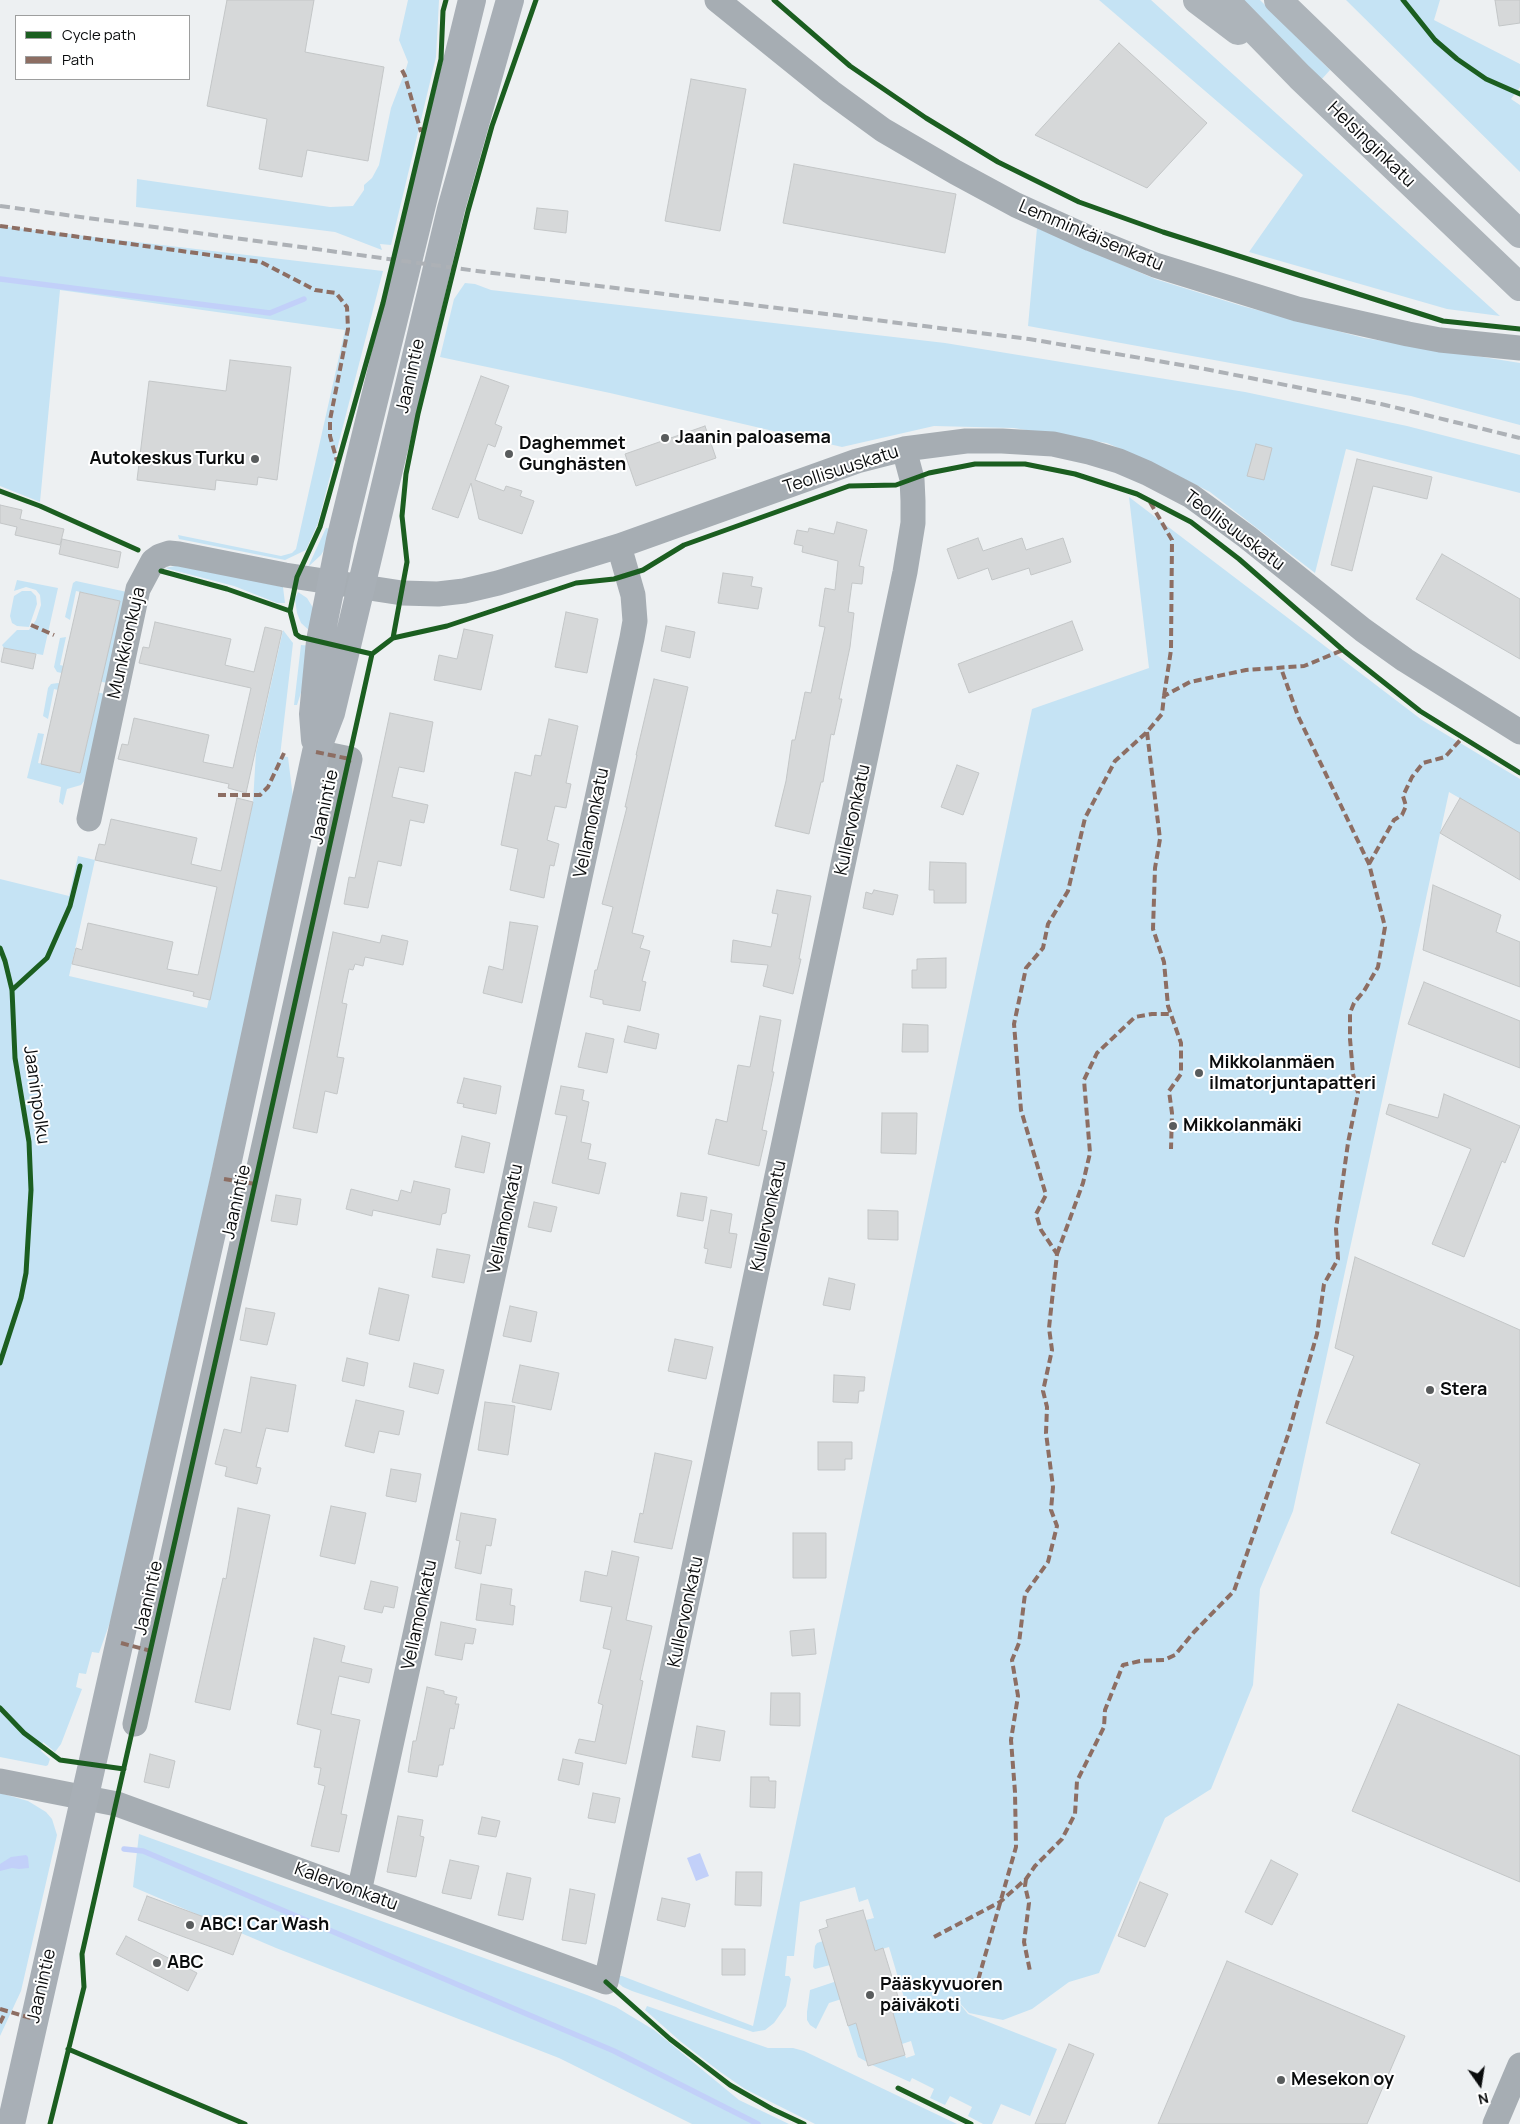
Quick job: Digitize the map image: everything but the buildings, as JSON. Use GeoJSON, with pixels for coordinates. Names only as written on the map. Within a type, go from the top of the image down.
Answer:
{"type":"FeatureCollection","features":[{"type":"Feature","properties":{"kind":"highway"},"geometry":{"type":"LineString","coordinates":[[1197,0],[1300,77]]}},
{"type":"Feature","properties":{"kind":"highway","name":"Helsinginkatu"},"geometry":{"type":"LineString","coordinates":[[1225,0],[1300,77],[1520,286]]}},
{"type":"Feature","properties":{"kind":"highway"},"geometry":{"type":"LineString","coordinates":[[1278,0],[1520,234]]}},
{"type":"Feature","properties":{"kind":"main road","name":"Jaanintie"},"geometry":{"type":"LineString","coordinates":[[316,752],[313,714],[320,641],[332,582],[357,466],[472,0]]}},
{"type":"Feature","properties":{"kind":"main road","name":"Jaanintie"},"geometry":{"type":"LineString","coordinates":[[11,2124],[121,1643],[316,752],[331,713],[452,209],[510,0]]}},
{"type":"Feature","properties":{"kind":"street","name":"Lemminkäisenkatu"},"geometry":{"type":"LineString","coordinates":[[717,0],[831,92],[883,130],[955,172],[1016,204],[1092,239],[1155,265],[1297,309],[1440,340],[1520,348]]}},
{"type":"Feature","properties":{"kind":"street","name":"Teollisuuskatu"},"geometry":{"type":"LineString","coordinates":[[332,582],[419,594],[464,591],[498,584],[619,546],[858,461],[904,449],[966,441],[1053,444],[1119,461],[1191,496],[1247,537],[1363,630],[1405,660],[1520,732]]}},
{"type":"Feature","properties":{"kind":"street","name":"Kullervonkatu"},"geometry":{"type":"LineString","coordinates":[[606,1982],[905,572],[913,523],[913,501],[912,480],[904,449]]}},
{"type":"Feature","properties":{"kind":"street","name":"Vellamonkatu"},"geometry":{"type":"LineString","coordinates":[[360,1892],[632,638],[634,621],[633,595],[619,546]]}},
{"type":"Feature","properties":{"kind":"street","name":"Munkkionkuja"},"geometry":{"type":"LineString","coordinates":[[89,819],[138,589],[153,561],[169,554],[179,554],[285,575],[332,582]]}},
{"type":"Feature","properties":{"kind":"street","name":"Jaanintie"},"geometry":{"type":"LineString","coordinates":[[121,1643],[151,1651],[350,759],[316,752]]}},
{"type":"Feature","properties":{"kind":"street","name":"Jaanintie"},"geometry":{"type":"LineString","coordinates":[[224,1179],[256,1184]]}},
{"type":"Feature","properties":{"kind":"street"},"geometry":{"type":"LineString","coordinates":[[135,1724],[151,1651]]}},
{"type":"Feature","properties":{"kind":"street","name":"Kalervonkatu"},"geometry":{"type":"LineString","coordinates":[[0,1781],[117,1804],[606,1982]]}},
{"type":"Feature","properties":{"kind":"street"},"geometry":{"type":"LineString","coordinates":[[1495,2124],[1520,2065]]}},
{"type":"Feature","properties":{"kind":"shaded area"},"geometry":{"type":"Polygon","coordinates":[[[408,0],[439,0],[436,57],[391,245],[380,244],[382,250],[335,232],[136,207],[137,179],[330,207],[353,206],[364,190],[364,185],[372,178],[379,165],[391,108],[408,62],[399,40],[408,0]]]}},
{"type":"Feature","properties":{"kind":"shaded area"},"geometry":{"type":"Polygon","coordinates":[[[1099,0],[1151,0],[1500,316],[1447,309],[1249,252],[1303,175],[1099,0]]]}},
{"type":"Feature","properties":{"kind":"shaded area"},"geometry":{"type":"Polygon","coordinates":[[[1243,0],[1260,0],[1330,70],[1321,80],[1243,0]]]}},
{"type":"Feature","properties":{"kind":"shaded area"},"geometry":{"type":"Polygon","coordinates":[[[1346,0],[1440,0],[1434,20],[1520,64],[1520,87],[1511,99],[1520,105],[1520,172],[1346,0]]]}},
{"type":"Feature","properties":{"kind":"shaded area"},"geometry":{"type":"Polygon","coordinates":[[[0,226],[383,271],[318,523],[306,550],[285,560],[179,539],[178,535],[281,556],[292,553],[296,549],[345,330],[60,290],[40,502],[0,486],[0,226]]]}},
{"type":"Feature","properties":{"kind":"shaded area"},"geometry":{"type":"Polygon","coordinates":[[[1037,228],[1155,279],[1242,306],[1364,338],[1520,363],[1520,425],[1411,396],[1028,326],[1037,228]]]}},
{"type":"Feature","properties":{"kind":"shaded area"},"geometry":{"type":"Polygon","coordinates":[[[465,283],[475,284],[491,290],[945,343],[1245,392],[1407,426],[1520,455],[1520,493],[1346,449],[1315,573],[1210,492],[1157,465],[1107,443],[1014,428],[934,426],[842,447],[610,393],[440,357],[454,299],[465,283]]]}},
{"type":"Feature","properties":{"kind":"shaded area"},"geometry":{"type":"Polygon","coordinates":[[[1129,497],[1422,720],[1520,779],[1520,833],[1449,792],[1293,1511],[1260,1589],[1253,1685],[1211,1789],[1165,1818],[1099,1973],[1069,1982],[1032,2009],[1003,2020],[969,2013],[956,1999],[968,2014],[1057,2049],[1030,2116],[1001,2104],[992,2124],[983,2124],[968,2116],[972,2107],[950,2096],[945,2105],[930,2098],[934,2089],[912,2078],[910,2082],[872,2065],[905,2055],[906,2058],[915,2055],[911,2041],[902,2044],[893,2013],[907,2008],[889,1947],[875,1951],[866,1920],[874,1918],[868,1899],[859,1902],[855,1887],[800,1902],[794,1956],[787,1956],[785,1976],[789,1976],[791,1979],[786,2006],[774,2023],[765,2030],[753,2032],[632,1991],[617,1982],[616,1976],[622,1976],[753,2026],[1032,709],[1149,668],[1129,497]]]}},
{"type":"Feature","properties":{"kind":"shaded area"},"geometry":{"type":"Polygon","coordinates":[[[326,528],[332,529],[327,545],[321,555],[308,567],[326,528]]]}},
{"type":"Feature","properties":{"kind":"shaded area"},"geometry":{"type":"Polygon","coordinates":[[[180,565],[283,587],[285,603],[277,603],[234,586],[165,568],[180,565]]]}},
{"type":"Feature","properties":{"kind":"shaded area"},"geometry":{"type":"Polygon","coordinates":[[[17,580],[58,588],[43,655],[4,648],[2,645],[17,630],[29,630],[36,620],[41,605],[40,595],[36,590],[26,587],[14,591],[17,580]]]}},
{"type":"Feature","properties":{"kind":"shaded area"},"geometry":{"type":"Polygon","coordinates":[[[76,581],[127,592],[107,683],[57,672],[54,667],[60,638],[66,637],[60,665],[102,675],[120,601],[76,591],[70,620],[65,617],[73,583],[76,581]]]}},
{"type":"Feature","properties":{"kind":"shaded area"},"geometry":{"type":"Polygon","coordinates":[[[22,591],[31,591],[36,596],[37,604],[29,627],[17,626],[12,623],[10,616],[14,596],[22,591]]]}},
{"type":"Feature","properties":{"kind":"shaded area"},"geometry":{"type":"Polygon","coordinates":[[[298,592],[307,598],[315,611],[311,632],[301,623],[297,613],[295,599],[298,592]]]}},
{"type":"Feature","properties":{"kind":"shaded area"},"geometry":{"type":"Polygon","coordinates":[[[283,630],[293,643],[280,756],[288,757],[293,798],[119,1597],[99,1653],[92,1652],[86,1674],[79,1673],[76,1687],[82,1689],[61,1744],[55,1752],[43,1742],[41,1751],[50,1759],[48,1765],[0,1757],[0,879],[69,896],[78,856],[95,860],[69,976],[207,1008],[253,802],[256,752],[283,630]]]}},
{"type":"Feature","properties":{"kind":"shaded area"},"geometry":{"type":"Polygon","coordinates":[[[301,645],[313,646],[312,658],[297,705],[294,705],[301,645]]]}},
{"type":"Feature","properties":{"kind":"shaded area"},"geometry":{"type":"Polygon","coordinates":[[[58,683],[105,694],[87,778],[81,785],[67,789],[63,805],[59,802],[61,787],[27,778],[38,733],[44,734],[38,763],[80,772],[97,700],[54,689],[48,719],[43,716],[48,688],[51,684],[58,683]]]}},
{"type":"Feature","properties":{"kind":"shaded area"},"geometry":{"type":"Polygon","coordinates":[[[0,1793],[28,1801],[46,1812],[52,1819],[57,1835],[21,1991],[0,2036],[0,1793]]]}},
{"type":"Feature","properties":{"kind":"shaded area"},"geometry":{"type":"Polygon","coordinates":[[[139,1834],[616,2007],[654,2030],[739,2100],[789,2124],[692,2124],[559,2058],[276,1948],[133,1887],[139,1834]]]}},
{"type":"Feature","properties":{"kind":"shaded area"},"geometry":{"type":"Polygon","coordinates":[[[823,1941],[830,1965],[815,1969],[813,1967],[815,1946],[823,1941]]]}},
{"type":"Feature","properties":{"kind":"shaded area"},"geometry":{"type":"Polygon","coordinates":[[[843,1979],[848,1997],[829,2003],[816,2029],[807,2020],[810,1990],[843,1979]]]}},
{"type":"Feature","properties":{"kind":"shaded area"},"geometry":{"type":"Polygon","coordinates":[[[647,2006],[768,2048],[793,2048],[804,2051],[957,2124],[815,2124],[745,2089],[719,2071],[680,2041],[645,2010],[647,2006]]]}},
{"type":"Feature","properties":{"kind":"shaded area"},"geometry":{"type":"Polygon","coordinates":[[[856,2023],[867,2062],[858,2057],[848,2026],[856,2023]]]}},
{"type":"Feature","properties":{"kind":"water"},"geometry":{"type":"Polygon","coordinates":[[[700,1853],[709,1876],[696,1881],[687,1858],[700,1853]]]}},
{"type":"Feature","properties":{"kind":"water"},"geometry":{"type":"Polygon","coordinates":[[[26,1855],[29,1868],[12,1868],[0,1871],[0,1864],[11,1857],[26,1855]]]}},
{"type":"Feature","properties":{"kind":"waterway"},"geometry":{"type":"LineString","coordinates":[[0,279],[270,313],[304,299]]}},
{"type":"Feature","properties":{"kind":"waterway"},"geometry":{"type":"LineString","coordinates":[[124,1849],[143,1851],[614,2051],[758,2124]]}},
{"type":"Feature","properties":{"kind":"railway"},"geometry":{"type":"LineString","coordinates":[[0,206],[477,271],[1029,339],[1205,369],[1381,404],[1520,438]]}},
{"type":"Feature","properties":{"kind":"marked path"},"geometry":{"type":"LineString","coordinates":[[402,70],[421,132]]}},
{"type":"Feature","properties":{"kind":"marked path"},"geometry":{"type":"LineString","coordinates":[[0,226],[261,262],[315,290],[336,293],[347,307],[348,329],[330,420],[330,436],[337,461]]}},
{"type":"Feature","properties":{"kind":"marked path"},"geometry":{"type":"LineString","coordinates":[[1150,502],[1172,540],[1171,650],[1164,696]]}},
{"type":"Feature","properties":{"kind":"marked path"},"geometry":{"type":"LineString","coordinates":[[31,625],[54,635]]}},
{"type":"Feature","properties":{"kind":"marked path"},"geometry":{"type":"LineString","coordinates":[[975,1991],[1016,1847],[1015,1792],[1011,1740],[1018,1696],[1012,1660],[1019,1643],[1025,1594],[1048,1562],[1057,1526],[1051,1510],[1053,1487],[1046,1433],[1047,1407],[1043,1391],[1052,1350],[1049,1328],[1057,1254],[1041,1230],[1036,1214],[1046,1195],[1021,1110],[1014,1024],[1026,968],[1043,948],[1048,924],[1068,891],[1085,818],[1115,761],[1147,732],[1162,714],[1164,696],[1190,682],[1246,670],[1304,666],[1343,650]]}},
{"type":"Feature","properties":{"kind":"marked path"},"geometry":{"type":"LineString","coordinates":[[934,1937],[1000,1902],[1026,1879],[1035,1866],[1062,1839],[1075,1814],[1077,1781],[1104,1727],[1105,1710],[1123,1665],[1140,1661],[1164,1660],[1175,1655],[1194,1632],[1234,1591],[1288,1435],[1317,1334],[1324,1284],[1338,1259],[1336,1229],[1348,1143],[1358,1093],[1353,1074],[1350,1013],[1354,1003],[1364,991],[1378,967],[1385,927],[1369,864],[1298,716],[1281,668]]}},
{"type":"Feature","properties":{"kind":"marked path"},"geometry":{"type":"LineString","coordinates":[[1147,732],[1160,839],[1155,868],[1153,929],[1164,962],[1168,1006],[1181,1043],[1181,1074],[1169,1091],[1172,1113],[1171,1149]]}},
{"type":"Feature","properties":{"kind":"marked path"},"geometry":{"type":"LineString","coordinates":[[1369,864],[1394,820],[1402,815],[1406,806],[1403,796],[1412,777],[1423,763],[1445,757],[1462,738]]}},
{"type":"Feature","properties":{"kind":"marked path"},"geometry":{"type":"LineString","coordinates":[[316,752],[350,759],[349,762]]}},
{"type":"Feature","properties":{"kind":"marked path"},"geometry":{"type":"LineString","coordinates":[[218,795],[260,795],[268,787],[284,753]]}},
{"type":"Feature","properties":{"kind":"marked path"},"geometry":{"type":"LineString","coordinates":[[1057,1254],[1083,1183],[1090,1153],[1084,1080],[1097,1053],[1135,1017],[1152,1014],[1172,1014]]}},
{"type":"Feature","properties":{"kind":"marked path"},"geometry":{"type":"LineString","coordinates":[[224,1179],[255,1184]]}},
{"type":"Feature","properties":{"kind":"marked path"},"geometry":{"type":"LineString","coordinates":[[121,1643],[151,1651]]}},
{"type":"Feature","properties":{"kind":"marked path"},"geometry":{"type":"LineString","coordinates":[[1026,1879],[1025,1886],[1029,1903],[1024,1942],[1030,1971]]}},
{"type":"Feature","properties":{"kind":"marked path"},"geometry":{"type":"LineString","coordinates":[[0,2009],[34,2019]]}},
{"type":"Feature","properties":{"kind":"marked path"},"geometry":{"type":"LineString","coordinates":[[0,2023],[6,2011]]}},
{"type":"Feature","properties":{"kind":"cycle path"},"geometry":{"type":"LineString","coordinates":[[290,611],[297,577],[320,527],[383,303],[441,59],[443,11],[446,0]]}},
{"type":"Feature","properties":{"kind":"cycle path"},"geometry":{"type":"LineString","coordinates":[[393,638],[407,562],[402,516],[406,474],[418,414],[468,211],[492,126],[536,0]]}},
{"type":"Feature","properties":{"kind":"cycle path"},"geometry":{"type":"LineString","coordinates":[[774,0],[850,66],[926,118],[998,162],[1079,202],[1163,232],[1443,321],[1520,329]]}},
{"type":"Feature","properties":{"kind":"cycle path"},"geometry":{"type":"LineString","coordinates":[[1403,0],[1435,40],[1457,59],[1486,79],[1520,94]]}},
{"type":"Feature","properties":{"kind":"cycle path"},"geometry":{"type":"LineString","coordinates":[[50,2124],[84,1987],[82,1954],[372,654],[393,638],[447,626],[576,583],[614,579],[643,570],[684,545],[849,486],[896,485],[929,473],[975,464],[1025,464],[1075,474],[1137,494],[1191,522],[1239,559],[1343,650],[1420,711],[1520,773]]}},
{"type":"Feature","properties":{"kind":"cycle path"},"geometry":{"type":"LineString","coordinates":[[0,491],[40,506],[138,550]]}},
{"type":"Feature","properties":{"kind":"cycle path"},"geometry":{"type":"LineString","coordinates":[[161,571],[227,589],[290,611],[296,634],[300,637],[372,654]]}},
{"type":"Feature","properties":{"kind":"cycle path"},"geometry":{"type":"LineString","coordinates":[[12,990],[47,958],[70,906],[80,866]]}},
{"type":"Feature","properties":{"kind":"cycle path","name":"Jaaninpolku"},"geometry":{"type":"LineString","coordinates":[[0,948],[12,990],[15,1058],[29,1142],[31,1190],[26,1273],[21,1298],[0,1363]]}},
{"type":"Feature","properties":{"kind":"cycle path"},"geometry":{"type":"LineString","coordinates":[[0,1708],[24,1733],[60,1760],[124,1769]]}},
{"type":"Feature","properties":{"kind":"cycle path"},"geometry":{"type":"LineString","coordinates":[[606,1982],[670,2039],[730,2085],[772,2109],[804,2124]]}},
{"type":"Feature","properties":{"kind":"cycle path"},"geometry":{"type":"LineString","coordinates":[[68,2049],[245,2124]]}},
{"type":"Feature","properties":{"kind":"cycle path"},"geometry":{"type":"LineString","coordinates":[[898,2088],[971,2124]]}},
{"type":"Feature","properties":{"kind":"place","name":"Jaanin paloasema"},"geometry":{"type":"Point","coordinates":[665,438]}},
{"type":"Feature","properties":{"kind":"place","name":"Daghemmet Gunghästen"},"geometry":{"type":"Point","coordinates":[509,454]}},
{"type":"Feature","properties":{"kind":"place","name":"Autokeskus Turku"},"geometry":{"type":"Point","coordinates":[255,459]}},
{"type":"Feature","properties":{"kind":"place","name":"Mikkolanmäen ilmatorjuntapatteri"},"geometry":{"type":"Point","coordinates":[1199,1073]}},
{"type":"Feature","properties":{"kind":"place","name":"Mikkolanmäki"},"geometry":{"type":"Point","coordinates":[1173,1126]}},
{"type":"Feature","properties":{"kind":"place","name":"Stera"},"geometry":{"type":"Point","coordinates":[1430,1390]}},
{"type":"Feature","properties":{"kind":"place","name":"ABC! Car Wash"},"geometry":{"type":"Point","coordinates":[190,1925]}},
{"type":"Feature","properties":{"kind":"place","name":"ABC"},"geometry":{"type":"Point","coordinates":[157,1963]}},
{"type":"Feature","properties":{"kind":"place","name":"Pääskyvuoren päiväkoti"},"geometry":{"type":"Point","coordinates":[870,1995]}},
{"type":"Feature","properties":{"kind":"place","name":"Mesekon oy"},"geometry":{"type":"Point","coordinates":[1281,2080]}}]}
